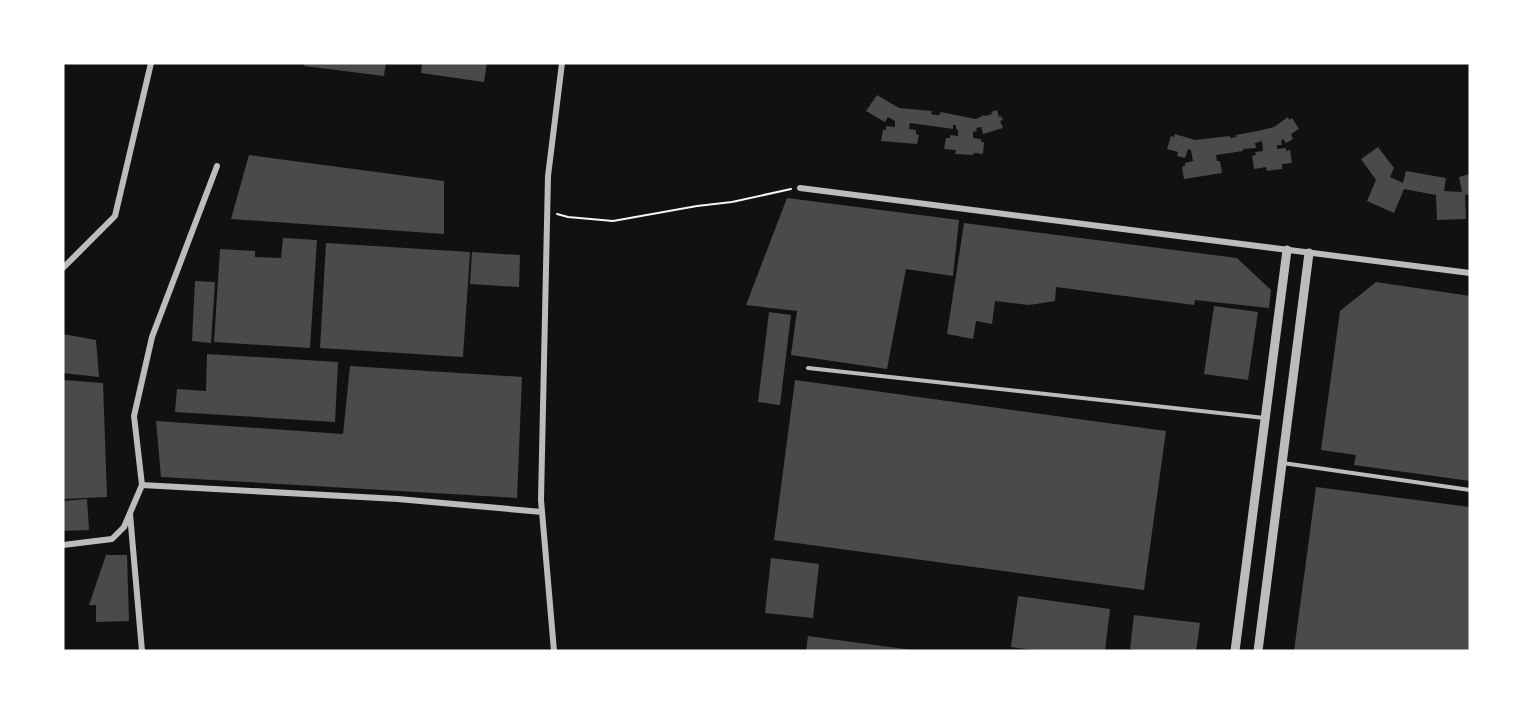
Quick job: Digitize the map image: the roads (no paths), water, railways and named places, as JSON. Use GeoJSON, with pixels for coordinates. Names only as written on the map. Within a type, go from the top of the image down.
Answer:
{"type":"FeatureCollection","features":[{"type":"Feature","properties":{"kind":"street"},"geometry":{"type":"LineString","coordinates":[[63,268],[115,216],[151,63]]}},
{"type":"Feature","properties":{"kind":"street"},"geometry":{"type":"LineString","coordinates":[[554,651],[542,500],[548,176],[562,63]]}},
{"type":"Feature","properties":{"kind":"street"},"geometry":{"type":"LineString","coordinates":[[63,545],[112,539],[124,527],[142,485],[134,416],[152,337],[217,166]]}},
{"type":"Feature","properties":{"kind":"street"},"geometry":{"type":"LineString","coordinates":[[800,188],[1470,273]]}},
{"type":"Feature","properties":{"kind":"street"},"geometry":{"type":"LineString","coordinates":[[1235,651],[1287,250]]}},
{"type":"Feature","properties":{"kind":"street"},"geometry":{"type":"LineString","coordinates":[[1258,651],[1309,253]]}},
{"type":"Feature","properties":{"kind":"street"},"geometry":{"type":"LineString","coordinates":[[142,485],[398,499],[543,512]]}},
{"type":"Feature","properties":{"kind":"street"},"geometry":{"type":"LineString","coordinates":[[130,513],[142,651]]}},
{"type":"Feature","properties":{"kind":"lane"},"geometry":{"type":"LineString","coordinates":[[808,369],[1265,418]]}},
{"type":"Feature","properties":{"kind":"lane"},"geometry":{"type":"LineString","coordinates":[[1283,462],[1470,490]]}}]}
